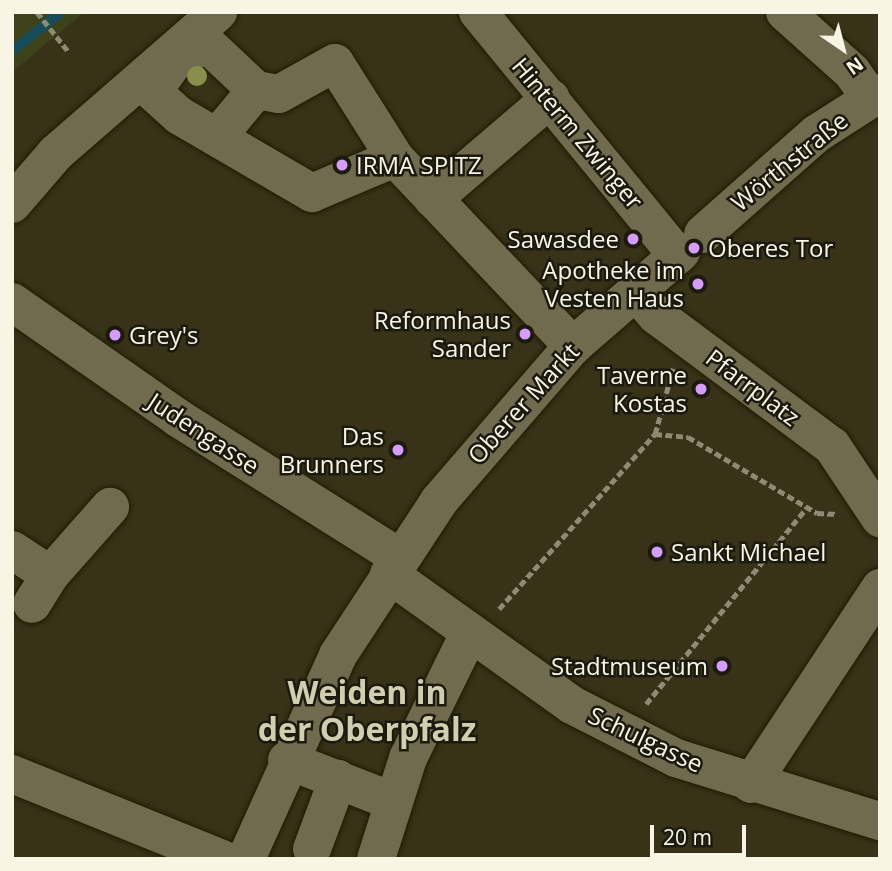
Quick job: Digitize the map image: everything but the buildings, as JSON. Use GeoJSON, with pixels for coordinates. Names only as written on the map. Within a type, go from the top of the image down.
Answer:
{"type":"FeatureCollection","features":[{"type":"Feature","properties":{"kind":"street"},"geometry":{"type":"LineString","coordinates":[[12,204],[56,153],[171,60],[218,12]]}},
{"type":"Feature","properties":{"kind":"street","name":"Hinterm Zwinger"},"geometry":{"type":"LineString","coordinates":[[478,12],[682,245]]}},
{"type":"Feature","properties":{"kind":"street"},"geometry":{"type":"LineString","coordinates":[[785,12],[875,95]]}},
{"type":"Feature","properties":{"kind":"street"},"geometry":{"type":"LineString","coordinates":[[396,158],[312,193],[180,116],[153,92],[171,60],[206,43],[256,90],[279,94],[335,63],[396,158],[564,335]]}},
{"type":"Feature","properties":{"kind":"street"},"geometry":{"type":"LineString","coordinates":[[218,136],[256,90]]}},
{"type":"Feature","properties":{"kind":"street","name":"Wörthstraße"},"geometry":{"type":"LineString","coordinates":[[682,245],[816,134],[875,95]]}},
{"type":"Feature","properties":{"kind":"street"},"geometry":{"type":"LineString","coordinates":[[433,199],[551,98]]}},
{"type":"Feature","properties":{"kind":"street","name":"Oberer Markt"},"geometry":{"type":"LineString","coordinates":[[246,859],[287,760],[386,558],[481,445],[564,335],[635,291],[682,245]]}},
{"type":"Feature","properties":{"kind":"street","name":"Pfarrplatz"},"geometry":{"type":"LineString","coordinates":[[635,291],[689,340],[832,446],[874,493]]}},
{"type":"Feature","properties":{"kind":"street","name":"Judengasse"},"geometry":{"type":"LineString","coordinates":[[12,302],[386,558]]}},
{"type":"Feature","properties":{"kind":"street"},"geometry":{"type":"LineString","coordinates":[[12,550],[41,589],[110,507]]}},
{"type":"Feature","properties":{"kind":"street"},"geometry":{"type":"LineString","coordinates":[[376,859],[392,801],[420,728],[471,638],[386,558]]}},
{"type":"Feature","properties":{"kind":"street"},"geometry":{"type":"LineString","coordinates":[[751,784],[880,588]]}},
{"type":"Feature","properties":{"kind":"street","name":"Schulgasse"},"geometry":{"type":"LineString","coordinates":[[471,638],[624,731],[676,758],[751,784],[880,821]]}},
{"type":"Feature","properties":{"kind":"street"},"geometry":{"type":"LineString","coordinates":[[287,760],[392,801]]}},
{"type":"Feature","properties":{"kind":"street"},"geometry":{"type":"LineString","coordinates":[[12,774],[215,856]]}},
{"type":"Feature","properties":{"kind":"street"},"geometry":{"type":"LineString","coordinates":[[312,849],[338,779]]}},
{"type":"Feature","properties":{"kind":"path"},"geometry":{"type":"LineString","coordinates":[[38,13],[68,51]]}},
{"type":"Feature","properties":{"kind":"path"},"geometry":{"type":"LineString","coordinates":[[471,638],[655,434],[666,379],[689,340]]}},
{"type":"Feature","properties":{"kind":"path"},"geometry":{"type":"LineString","coordinates":[[655,434],[688,438],[807,507],[834,518],[874,493]]}},
{"type":"Feature","properties":{"kind":"path"},"geometry":{"type":"LineString","coordinates":[[624,731],[807,507]]}},
{"type":"Feature","properties":{"kind":"green space"},"geometry":{"type":"Polygon","coordinates":[[[12,12],[84,12],[12,72],[12,12]]]}},
{"type":"Feature","properties":{"kind":"waterway"},"geometry":{"type":"LineString","coordinates":[[12,51],[61,12]]}},
{"type":"Feature","properties":{"kind":"place","name":"IRMA SPITZ"},"geometry":{"type":"Point","coordinates":[342,165]}},
{"type":"Feature","properties":{"kind":"place","name":"Sawasdee"},"geometry":{"type":"Point","coordinates":[633,239]}},
{"type":"Feature","properties":{"kind":"place","name":"Oberes Tor"},"geometry":{"type":"Point","coordinates":[694,248]}},
{"type":"Feature","properties":{"kind":"place","name":"Apotheke im Vesten Haus"},"geometry":{"type":"Point","coordinates":[698,284]}},
{"type":"Feature","properties":{"kind":"place","name":"Reformhaus Sander"},"geometry":{"type":"Point","coordinates":[525,334]}},
{"type":"Feature","properties":{"kind":"place","name":"Grey's"},"geometry":{"type":"Point","coordinates":[115,335]}},
{"type":"Feature","properties":{"kind":"place","name":"Taverne Kostas"},"geometry":{"type":"Point","coordinates":[701,389]}},
{"type":"Feature","properties":{"kind":"place","name":"Das Brunners"},"geometry":{"type":"Point","coordinates":[398,450]}},
{"type":"Feature","properties":{"kind":"place","name":"Sankt Michael"},"geometry":{"type":"Point","coordinates":[657,552]}},
{"type":"Feature","properties":{"kind":"place","name":"Stadtmuseum"},"geometry":{"type":"Point","coordinates":[722,666]}},
{"type":"Feature","properties":{"kind":"district","name":"Weiden in der Oberpfalz"},"geometry":{"type":"Point","coordinates":[367,712]}}]}
